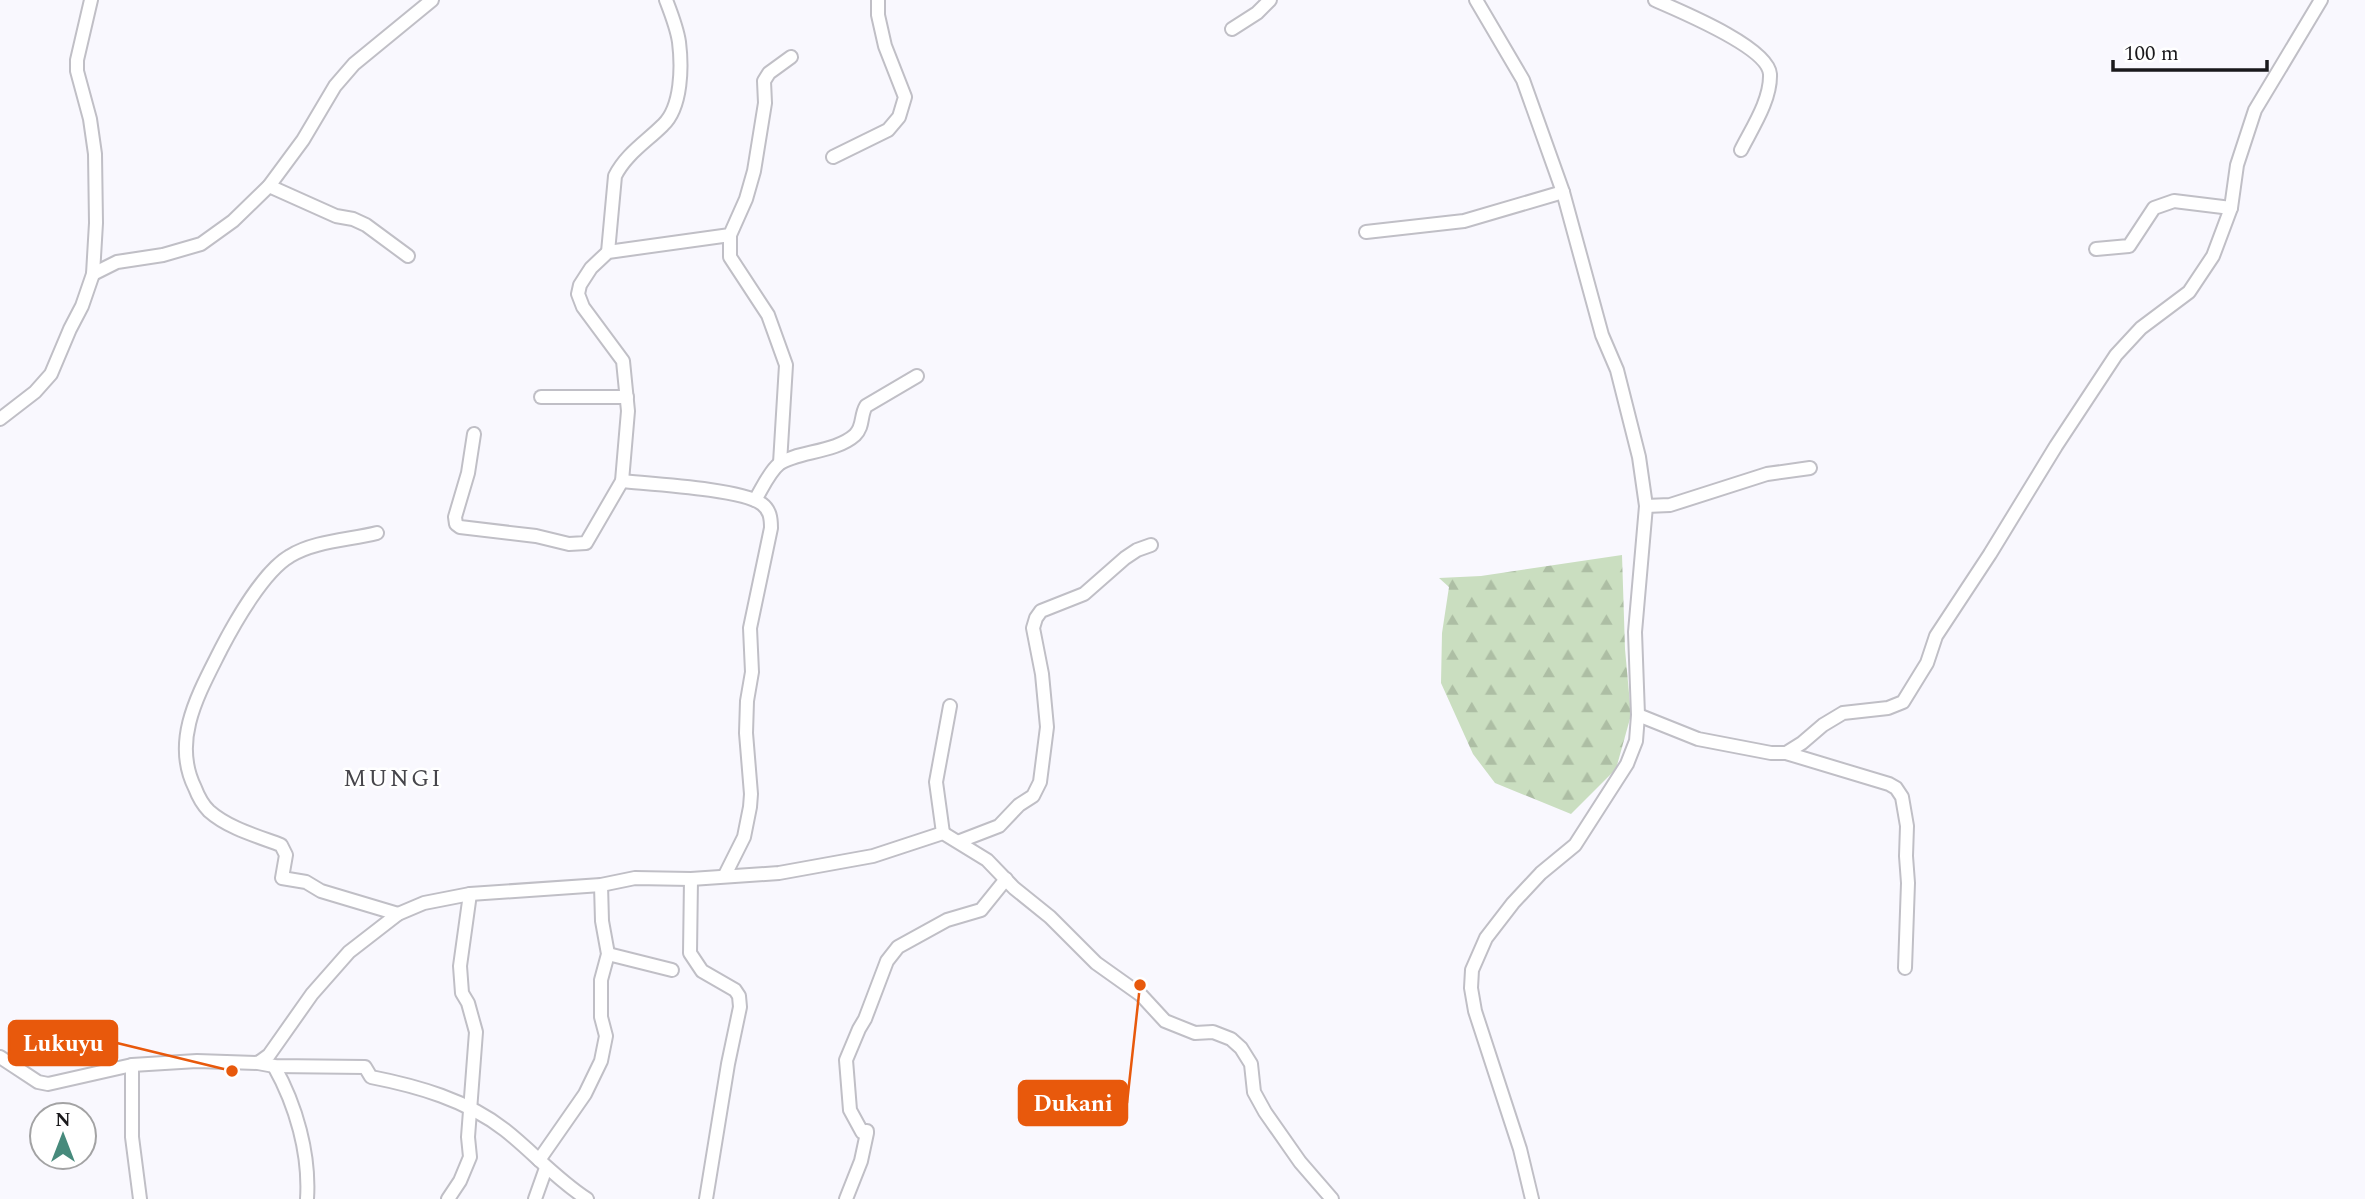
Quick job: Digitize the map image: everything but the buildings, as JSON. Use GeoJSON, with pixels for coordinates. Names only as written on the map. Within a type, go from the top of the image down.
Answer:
{"type":"FeatureCollection","features":[{"type":"Feature","properties":{"kind":"street"},"geometry":{"type":"LineString","coordinates":[[0,419],[35,392],[51,374],[82,306],[93,274],[96,223],[95,154],[90,119],[77,71],[77,60],[91,0]]}},
{"type":"Feature","properties":{"kind":"street"},"geometry":{"type":"LineString","coordinates":[[93,274],[117,262],[163,255],[201,244],[233,221],[269,186],[303,140],[335,86],[354,64],[432,0]]}},
{"type":"Feature","properties":{"kind":"street"},"geometry":{"type":"LineString","coordinates":[[608,252],[615,176],[620,165],[671,116],[675,101],[680,70],[679,40],[666,0]]}},
{"type":"Feature","properties":{"kind":"street"},"geometry":{"type":"LineString","coordinates":[[832,158],[888,130],[900,117],[905,97],[885,46],[878,15],[878,0]]}},
{"type":"Feature","properties":{"kind":"street"},"geometry":{"type":"LineString","coordinates":[[1232,29],[1257,13],[1270,0]]}},
{"type":"Feature","properties":{"kind":"street"},"geometry":{"type":"LineString","coordinates":[[1476,0],[1523,80],[1563,192],[1602,335],[1620,380],[1639,457],[1646,506],[1635,632],[1638,715],[1636,741],[1627,764],[1575,845],[1541,873],[1513,903],[1486,938],[1472,970],[1471,988],[1475,1011],[1520,1149],[1532,1199]]}},
{"type":"Feature","properties":{"kind":"street"},"geometry":{"type":"LineString","coordinates":[[1655,0],[1725,32],[1765,61],[1770,74],[1767,94],[1741,150]]}},
{"type":"Feature","properties":{"kind":"street"},"geometry":{"type":"LineString","coordinates":[[1786,753],[1823,724],[1843,713],[1888,708],[1903,702],[1927,663],[1937,636],[2116,355],[2141,328],[2189,292],[2213,256],[2231,208],[2237,165],[2255,110],[2321,0]]}},
{"type":"Feature","properties":{"kind":"street"},"geometry":{"type":"LineString","coordinates":[[755,500],[780,463],[786,365],[768,315],[730,257],[730,235],[746,200],[754,171],[765,103],[764,81],[769,73],[791,57]]}},
{"type":"Feature","properties":{"kind":"street"},"geometry":{"type":"LineString","coordinates":[[269,186],[335,216],[353,219],[366,225],[408,256]]}},
{"type":"Feature","properties":{"kind":"street"},"geometry":{"type":"LineString","coordinates":[[1366,232],[1464,221],[1563,192]]}},
{"type":"Feature","properties":{"kind":"street"},"geometry":{"type":"LineString","coordinates":[[2096,249],[2129,246],[2154,208],[2174,201],[2231,208]]}},
{"type":"Feature","properties":{"kind":"street"},"geometry":{"type":"LineString","coordinates":[[474,434],[468,473],[455,517],[456,524],[460,527],[536,536],[569,544],[586,543],[622,481],[627,397],[623,361],[583,307],[578,294],[579,285],[591,268],[608,252],[730,235]]}},
{"type":"Feature","properties":{"kind":"street"},"geometry":{"type":"LineString","coordinates":[[780,463],[835,447],[855,435],[863,423],[862,413],[866,406],[917,376]]}},
{"type":"Feature","properties":{"kind":"street"},"geometry":{"type":"LineString","coordinates":[[541,397],[627,397]]}},
{"type":"Feature","properties":{"kind":"street"},"geometry":{"type":"LineString","coordinates":[[1646,506],[1670,505],[1767,474],[1810,468]]}},
{"type":"Feature","properties":{"kind":"street"},"geometry":{"type":"LineString","coordinates":[[622,481],[727,492],[765,505],[771,517],[750,628],[752,672],[746,709],[746,733],[751,794],[744,837],[725,875]]}},
{"type":"Feature","properties":{"kind":"street"},"geometry":{"type":"LineString","coordinates":[[377,533],[303,550],[288,556],[268,576],[235,621],[195,699],[184,749],[187,772],[209,810],[234,827],[281,845],[286,855],[282,878],[306,882],[321,891],[398,914]]}},
{"type":"Feature","properties":{"kind":"street"},"geometry":{"type":"LineString","coordinates":[[960,841],[999,826],[1019,805],[1033,796],[1040,782],[1047,727],[1042,674],[1033,628],[1036,618],[1041,611],[1084,594],[1125,558],[1151,545]]}},
{"type":"Feature","properties":{"kind":"street"},"geometry":{"type":"LineString","coordinates":[[943,833],[936,782],[950,706]]}},
{"type":"Feature","properties":{"kind":"street"},"geometry":{"type":"LineString","coordinates":[[1638,715],[1698,739],[1762,752],[1786,753],[1896,788],[1902,797],[1907,825],[1905,968]]}},
{"type":"Feature","properties":{"kind":"street"},"geometry":{"type":"LineString","coordinates":[[258,1063],[269,1055],[312,994],[349,952],[398,914],[424,903],[470,894],[601,885],[635,878],[779,873],[873,856],[943,833],[987,860],[1096,963],[1141,995],[1165,1021],[1195,1033],[1213,1032],[1231,1039],[1241,1048],[1251,1064],[1253,1090],[1265,1112],[1300,1163],[1332,1199]]}},
{"type":"Feature","properties":{"kind":"street"},"geometry":{"type":"LineString","coordinates":[[691,878],[691,953],[702,971],[735,990],[739,996],[740,1007],[706,1199]]}},
{"type":"Feature","properties":{"kind":"street"},"geometry":{"type":"LineString","coordinates":[[846,1199],[861,1161],[867,1133],[862,1132],[856,1125],[850,1110],[846,1060],[887,961],[898,947],[947,920],[981,910],[1006,879]]}},
{"type":"Feature","properties":{"kind":"street"},"geometry":{"type":"LineString","coordinates":[[535,1199],[543,1164],[581,1101],[601,1061],[606,1036],[601,1017],[601,980],[608,954],[602,921],[601,885]]}},
{"type":"Feature","properties":{"kind":"street"},"geometry":{"type":"LineString","coordinates":[[448,1199],[460,1181],[470,1157],[470,1107],[476,1032],[468,1003],[462,993],[460,966],[470,894]]}},
{"type":"Feature","properties":{"kind":"street"},"geometry":{"type":"LineString","coordinates":[[608,954],[672,970]]}},
{"type":"Feature","properties":{"kind":"street"},"geometry":{"type":"LineString","coordinates":[[0,1057],[38,1082],[48,1084],[132,1065],[197,1061],[365,1068],[371,1077],[395,1082],[470,1107],[504,1129],[587,1199]]}},
{"type":"Feature","properties":{"kind":"street"},"geometry":{"type":"LineString","coordinates":[[132,1065],[132,1137],[140,1199]]}},
{"type":"Feature","properties":{"kind":"street"},"geometry":{"type":"LineString","coordinates":[[274,1066],[287,1088],[305,1152],[309,1175],[307,1199]]}},
{"type":"Feature","properties":{"kind":"green space"},"geometry":{"type":"Polygon","coordinates":[[[1622,555],[1625,649],[1631,715],[1616,769],[1571,814],[1495,783],[1473,754],[1441,683],[1442,633],[1449,587],[1439,578],[1481,576],[1622,555]]]}},
{"type":"Feature","properties":{"kind":"place","name":"Dukani"},"geometry":{"type":"Point","coordinates":[1140,985]}},
{"type":"Feature","properties":{"kind":"place","name":"Lukuyu"},"geometry":{"type":"Point","coordinates":[232,1071]}},
{"type":"Feature","properties":{"kind":"district","name":"MUNGI"},"geometry":{"type":"Point","coordinates":[393,779]}}]}
